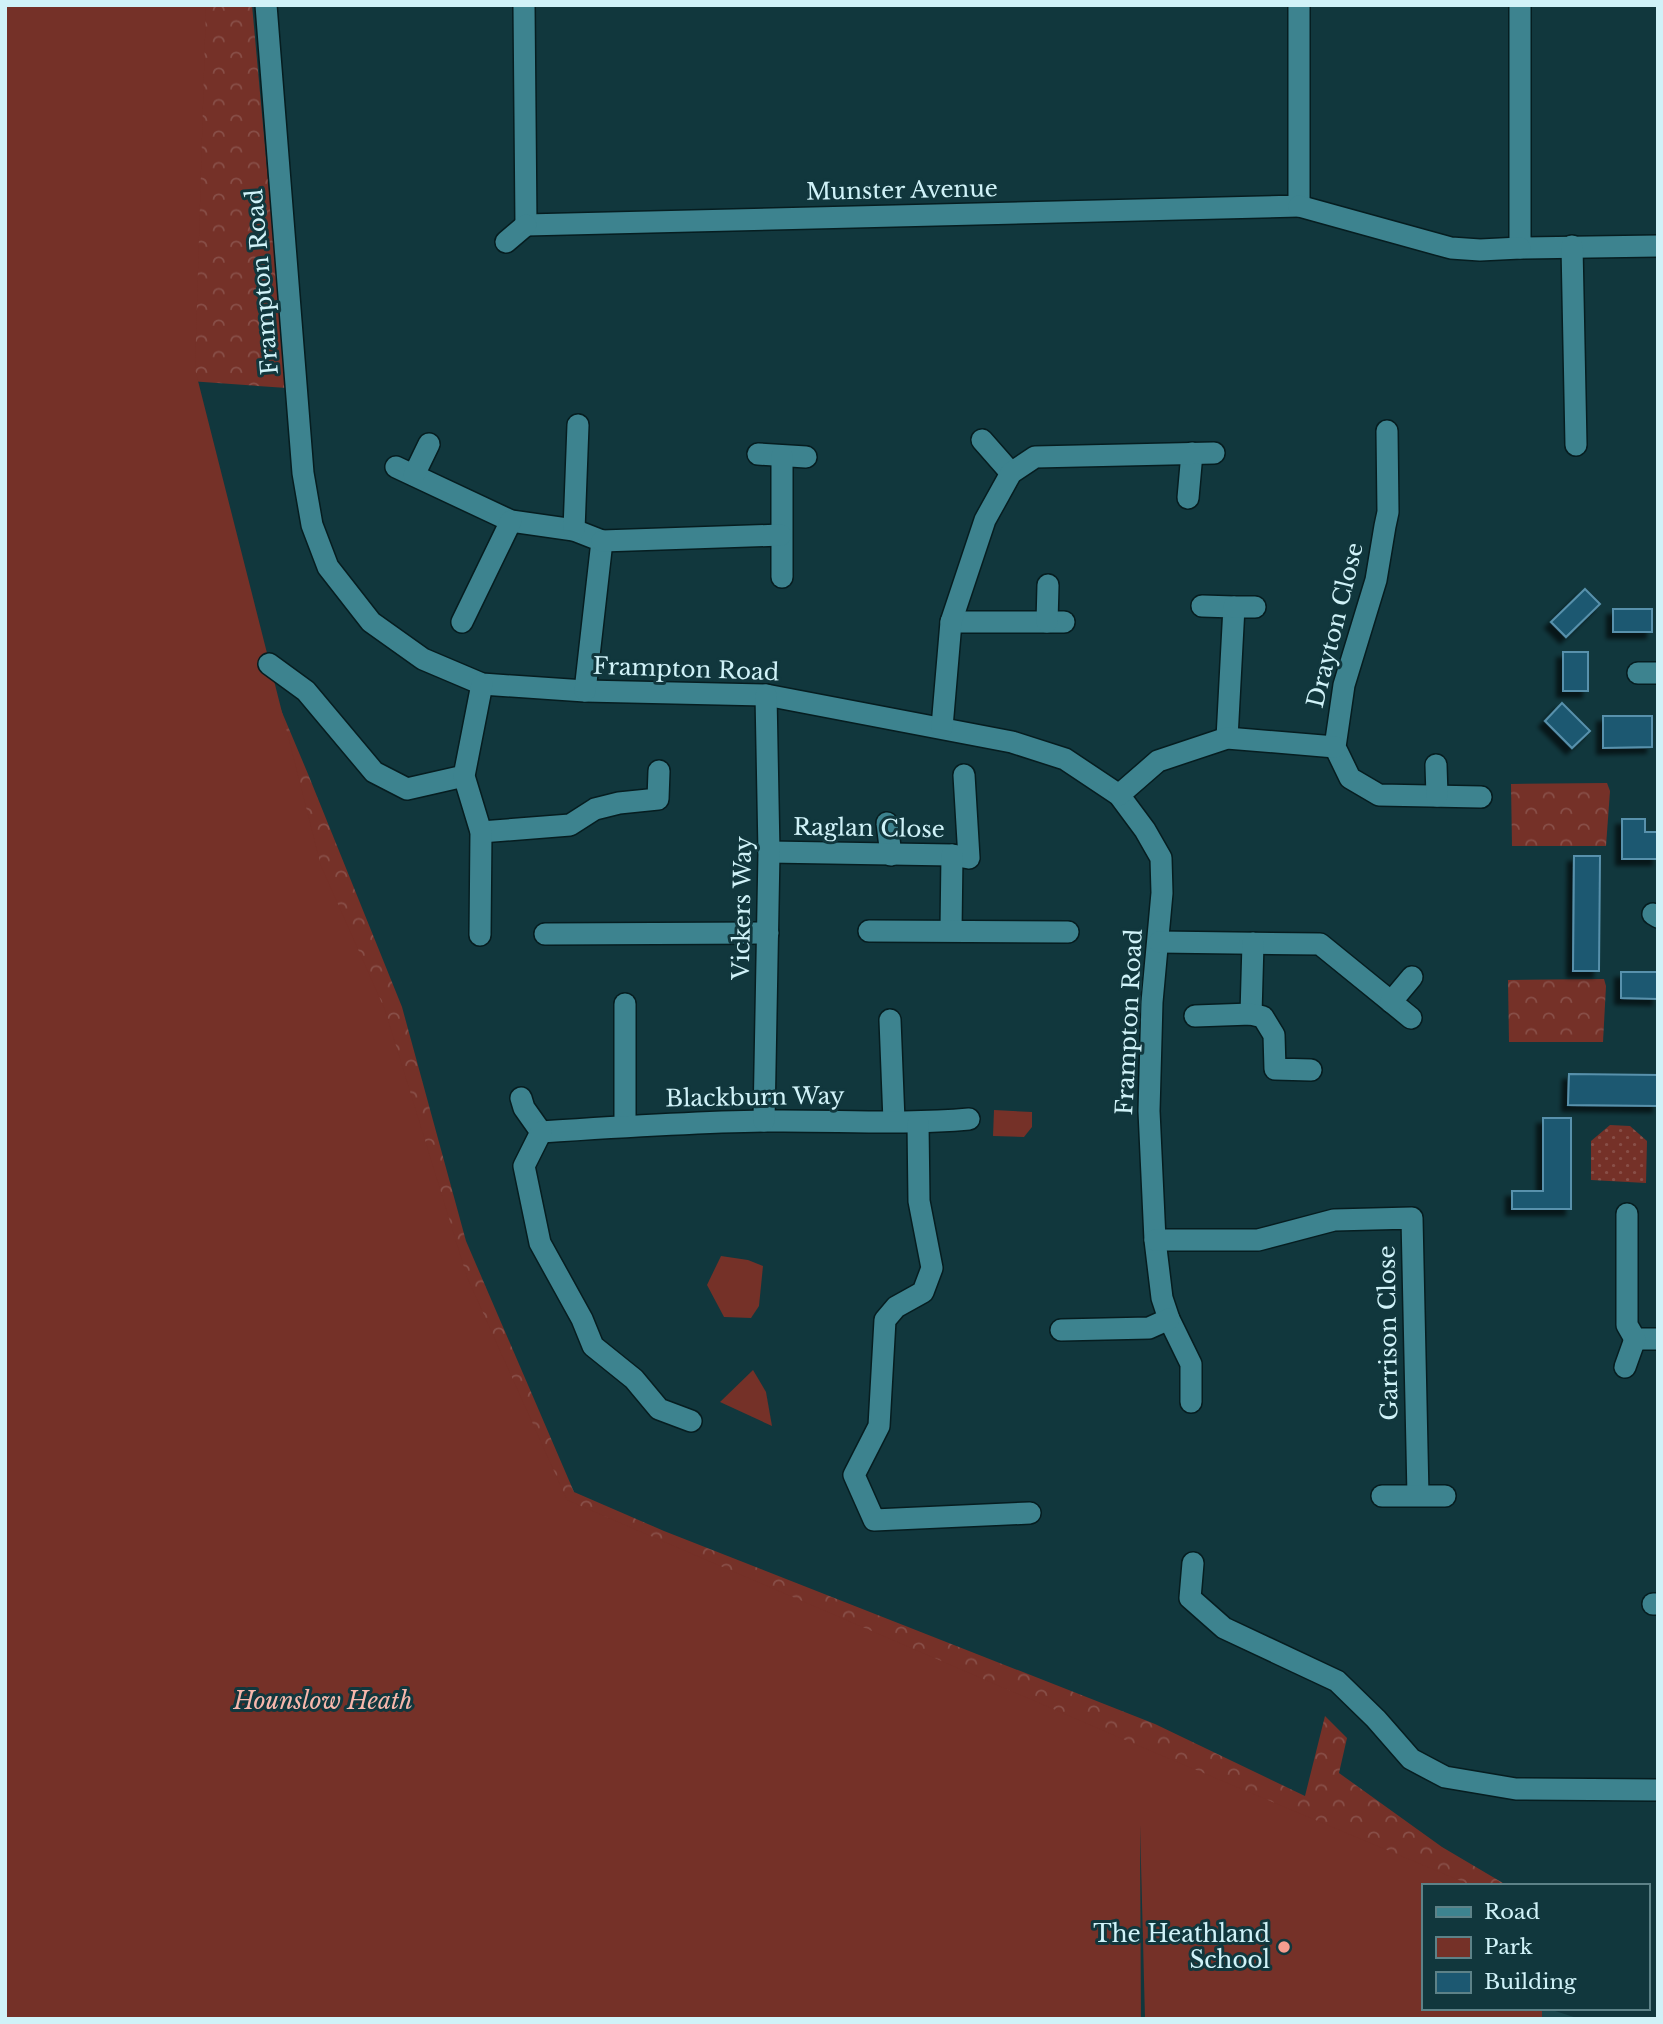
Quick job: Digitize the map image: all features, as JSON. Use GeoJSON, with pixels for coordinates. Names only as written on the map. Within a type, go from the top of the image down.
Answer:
{"type":"FeatureCollection","features":[{"type":"Feature","properties":{"kind":"street","name":"Frampton Road"},"geometry":{"type":"LineString","coordinates":[[266,5],[303,473],[312,525],[328,567],[371,622],[423,659],[481,684],[585,691],[765,695],[1012,742],[1065,759],[1119,795],[1161,858],[1162,893],[1152,1002],[1149,1111],[1155,1240],[1162,1298],[1169,1319]]}},
{"type":"Feature","properties":{"kind":"street"},"geometry":{"type":"LineString","coordinates":[[506,242],[526,225],[524,5]]}},
{"type":"Feature","properties":{"kind":"street"},"geometry":{"type":"LineString","coordinates":[[1299,5],[1299,206]]}},
{"type":"Feature","properties":{"kind":"street"},"geometry":{"type":"LineString","coordinates":[[1520,5],[1520,248]]}},
{"type":"Feature","properties":{"kind":"street","name":"Munster Avenue"},"geometry":{"type":"LineString","coordinates":[[526,225],[1299,206],[1451,248],[1480,250],[1658,246]]}},
{"type":"Feature","properties":{"kind":"street"},"geometry":{"type":"LineString","coordinates":[[1572,246],[1576,444]]}},
{"type":"Feature","properties":{"kind":"street"},"geometry":{"type":"LineString","coordinates":[[574,530],[578,425]]}},
{"type":"Feature","properties":{"kind":"street","name":"Drayton Close"},"geometry":{"type":"LineString","coordinates":[[1335,747],[1344,685],[1376,580],[1388,512],[1387,431]]}},
{"type":"Feature","properties":{"kind":"street"},"geometry":{"type":"LineString","coordinates":[[982,440],[1010,473]]}},
{"type":"Feature","properties":{"kind":"street"},"geometry":{"type":"LineString","coordinates":[[429,444],[405,471],[511,521],[574,530],[602,541],[782,535]]}},
{"type":"Feature","properties":{"kind":"street"},"geometry":{"type":"LineString","coordinates":[[1188,498],[1192,453]]}},
{"type":"Feature","properties":{"kind":"street"},"geometry":{"type":"LineString","coordinates":[[942,727],[951,622],[985,520],[1010,473],[1035,457],[1214,453]]}},
{"type":"Feature","properties":{"kind":"street"},"geometry":{"type":"LineString","coordinates":[[758,454],[806,457]]}},
{"type":"Feature","properties":{"kind":"street"},"geometry":{"type":"LineString","coordinates":[[782,456],[782,577]]}},
{"type":"Feature","properties":{"kind":"street"},"geometry":{"type":"LineString","coordinates":[[462,622],[511,521]]}},
{"type":"Feature","properties":{"kind":"street"},"geometry":{"type":"LineString","coordinates":[[585,691],[602,541]]}},
{"type":"Feature","properties":{"kind":"street"},"geometry":{"type":"LineString","coordinates":[[951,622],[1056,622],[1048,585]]}},
{"type":"Feature","properties":{"kind":"street"},"geometry":{"type":"LineString","coordinates":[[1202,606],[1245,607],[1227,738]]}},
{"type":"Feature","properties":{"kind":"street"},"geometry":{"type":"LineString","coordinates":[[269,664],[306,691],[374,772],[407,789],[464,776]]}},
{"type":"Feature","properties":{"kind":"street"},"geometry":{"type":"LineString","coordinates":[[480,934],[481,832],[464,776],[481,684]]}},
{"type":"Feature","properties":{"kind":"street","name":"Vickers Way"},"geometry":{"type":"LineString","coordinates":[[764,1121],[769,852],[765,695]]}},
{"type":"Feature","properties":{"kind":"street"},"geometry":{"type":"LineString","coordinates":[[1119,795],[1158,761],[1227,738],[1335,747],[1350,778],[1379,795],[1482,797]]}},
{"type":"Feature","properties":{"kind":"street"},"geometry":{"type":"LineString","coordinates":[[1436,765],[1437,796]]}},
{"type":"Feature","properties":{"kind":"street"},"geometry":{"type":"LineString","coordinates":[[481,832],[570,825],[595,809],[619,803],[658,799],[659,771]]}},
{"type":"Feature","properties":{"kind":"street","name":"Raglan Close"},"geometry":{"type":"LineString","coordinates":[[769,852],[952,855],[969,858],[964,775]]}},
{"type":"Feature","properties":{"kind":"street"},"geometry":{"type":"LineString","coordinates":[[887,823],[891,855]]}},
{"type":"Feature","properties":{"kind":"street"},"geometry":{"type":"LineString","coordinates":[[951,930],[952,855]]}},
{"type":"Feature","properties":{"kind":"street"},"geometry":{"type":"LineString","coordinates":[[869,931],[1068,932]]}},
{"type":"Feature","properties":{"kind":"street"},"geometry":{"type":"LineString","coordinates":[[545,934],[768,933]]}},
{"type":"Feature","properties":{"kind":"street"},"geometry":{"type":"LineString","coordinates":[[1159,942],[1320,944],[1410,1018]]}},
{"type":"Feature","properties":{"kind":"street"},"geometry":{"type":"LineString","coordinates":[[1251,1014],[1253,943]]}},
{"type":"Feature","properties":{"kind":"street"},"geometry":{"type":"LineString","coordinates":[[1391,1002],[1412,977]]}},
{"type":"Feature","properties":{"kind":"street"},"geometry":{"type":"LineString","coordinates":[[625,1004],[625,1126]]}},
{"type":"Feature","properties":{"kind":"street"},"geometry":{"type":"LineString","coordinates":[[1195,1016],[1251,1014],[1263,1017],[1274,1035],[1275,1069],[1311,1070]]}},
{"type":"Feature","properties":{"kind":"street"},"geometry":{"type":"LineString","coordinates":[[890,1020],[894,1121]]}},
{"type":"Feature","properties":{"kind":"street"},"geometry":{"type":"LineString","coordinates":[[521,1098],[524,1108],[541,1132],[524,1166],[540,1243],[582,1319],[593,1346],[634,1379],[659,1409],[691,1421]]}},
{"type":"Feature","properties":{"kind":"street","name":"Blackburn Way"},"geometry":{"type":"LineString","coordinates":[[541,1132],[764,1121],[894,1121],[918,1124],[969,1119]]}},
{"type":"Feature","properties":{"kind":"street"},"geometry":{"type":"LineString","coordinates":[[918,1124],[919,1201],[932,1268],[923,1292],[897,1307],[885,1320],[878,1426],[854,1475],[874,1520],[1030,1513]]}},
{"type":"Feature","properties":{"kind":"street"},"geometry":{"type":"LineString","coordinates":[[1625,1367],[1635,1339],[1627,1325],[1627,1213]]}},
{"type":"Feature","properties":{"kind":"street","name":"Garrison Close"},"geometry":{"type":"LineString","coordinates":[[1155,1240],[1258,1240],[1334,1220],[1412,1218],[1418,1495]]}},
{"type":"Feature","properties":{"kind":"street"},"geometry":{"type":"LineString","coordinates":[[1061,1331],[1149,1328],[1169,1319],[1191,1364],[1191,1402]]}},
{"type":"Feature","properties":{"kind":"street"},"geometry":{"type":"LineString","coordinates":[[1635,1339],[1658,1339]]}},
{"type":"Feature","properties":{"kind":"street"},"geometry":{"type":"LineString","coordinates":[[1382,1496],[1445,1496]]}},
{"type":"Feature","properties":{"kind":"street"},"geometry":{"type":"LineString","coordinates":[[1193,1563],[1191,1598],[1224,1628],[1337,1681],[1376,1719],[1411,1759],[1445,1777],[1517,1788],[1658,1790]]}},
{"type":"Feature","properties":{"kind":"shaded area"},"geometry":{"type":"Polygon","coordinates":[[[1542,2010],[1552,2010],[1580,2019],[1542,2019],[1542,2010]]]}},
{"type":"Feature","properties":{"kind":"green space","name":"Hounslow Heath"},"geometry":{"type":"Polygon","coordinates":[[[5,5],[206,5],[195,369],[321,866],[385,1010],[467,1277],[567,1500],[1468,1884],[1422,1884],[1422,2010],[1503,2010],[1503,2019],[1145,2019],[1140,1825],[1141,2019],[5,2019],[5,5]]]}},
{"type":"Feature","properties":{"kind":"green space"},"geometry":{"type":"Polygon","coordinates":[[[172,5],[252,5],[287,388],[133,377],[193,501],[402,1007],[466,1241],[574,1492],[664,1531],[1155,1724],[1305,1796],[1325,1716],[1347,1738],[1339,1773],[1442,1847],[1505,1884],[1422,1886],[1312,1854],[608,1686],[5,725],[5,329],[172,5]]]}},
{"type":"Feature","properties":{"kind":"green space"},"geometry":{"type":"Polygon","coordinates":[[[1607,783],[1610,791],[1606,846],[1512,846],[1511,784],[1607,783]]]}},
{"type":"Feature","properties":{"kind":"green space"},"geometry":{"type":"Polygon","coordinates":[[[1604,979],[1606,986],[1603,1042],[1509,1042],[1508,980],[1604,979]]]}},
{"type":"Feature","properties":{"kind":"green space"},"geometry":{"type":"Polygon","coordinates":[[[994,1110],[1032,1112],[1032,1127],[1024,1137],[993,1136],[994,1110]]]}},
{"type":"Feature","properties":{"kind":"green space"},"geometry":{"type":"Polygon","coordinates":[[[1610,1125],[1630,1126],[1647,1141],[1646,1183],[1591,1180],[1591,1141],[1610,1125]]]}},
{"type":"Feature","properties":{"kind":"green space"},"geometry":{"type":"Polygon","coordinates":[[[721,1256],[748,1260],[763,1266],[759,1306],[751,1318],[724,1317],[707,1285],[721,1256]]]}},
{"type":"Feature","properties":{"kind":"green space"},"geometry":{"type":"Polygon","coordinates":[[[753,1370],[766,1392],[772,1426],[720,1402],[753,1370]]]}},
{"type":"Feature","properties":{"kind":"green space"},"geometry":{"type":"Polygon","coordinates":[[[1482,2010],[1542,2010],[1542,2019],[1482,2019],[1482,2010]]]}},
{"type":"Feature","properties":{"kind":"building"},"geometry":{"type":"Polygon","coordinates":[[[1585,589],[1600,604],[1566,637],[1551,622],[1585,589]]]}},
{"type":"Feature","properties":{"kind":"building"},"geometry":{"type":"Polygon","coordinates":[[[1613,609],[1652,609],[1652,632],[1613,632],[1613,609]]]}},
{"type":"Feature","properties":{"kind":"building"},"geometry":{"type":"Polygon","coordinates":[[[1563,652],[1588,652],[1588,691],[1563,691],[1563,652]]]}},
{"type":"Feature","properties":{"kind":"building"},"geometry":{"type":"Polygon","coordinates":[[[1562,703],[1590,731],[1572,748],[1545,721],[1562,703]]]}},
{"type":"Feature","properties":{"kind":"building"},"geometry":{"type":"Polygon","coordinates":[[[1603,716],[1652,716],[1652,747],[1603,748],[1603,716]]]}},
{"type":"Feature","properties":{"kind":"building"},"geometry":{"type":"Polygon","coordinates":[[[1622,819],[1645,819],[1645,832],[1658,832],[1658,859],[1622,859],[1622,819]]]}},
{"type":"Feature","properties":{"kind":"building"},"geometry":{"type":"Polygon","coordinates":[[[1574,856],[1600,856],[1599,971],[1573,971],[1574,856]]]}},
{"type":"Feature","properties":{"kind":"building"},"geometry":{"type":"Polygon","coordinates":[[[1621,972],[1658,972],[1658,999],[1621,998],[1621,972]]]}},
{"type":"Feature","properties":{"kind":"building"},"geometry":{"type":"Polygon","coordinates":[[[1569,1074],[1658,1075],[1658,1106],[1568,1105],[1569,1074]]]}},
{"type":"Feature","properties":{"kind":"building"},"geometry":{"type":"Polygon","coordinates":[[[1543,1118],[1571,1118],[1571,1209],[1512,1209],[1512,1191],[1543,1191],[1543,1118]]]}},
{"type":"Feature","properties":{"kind":"place","name":"The Heathland School"},"geometry":{"type":"Point","coordinates":[1284,1947]}}]}
